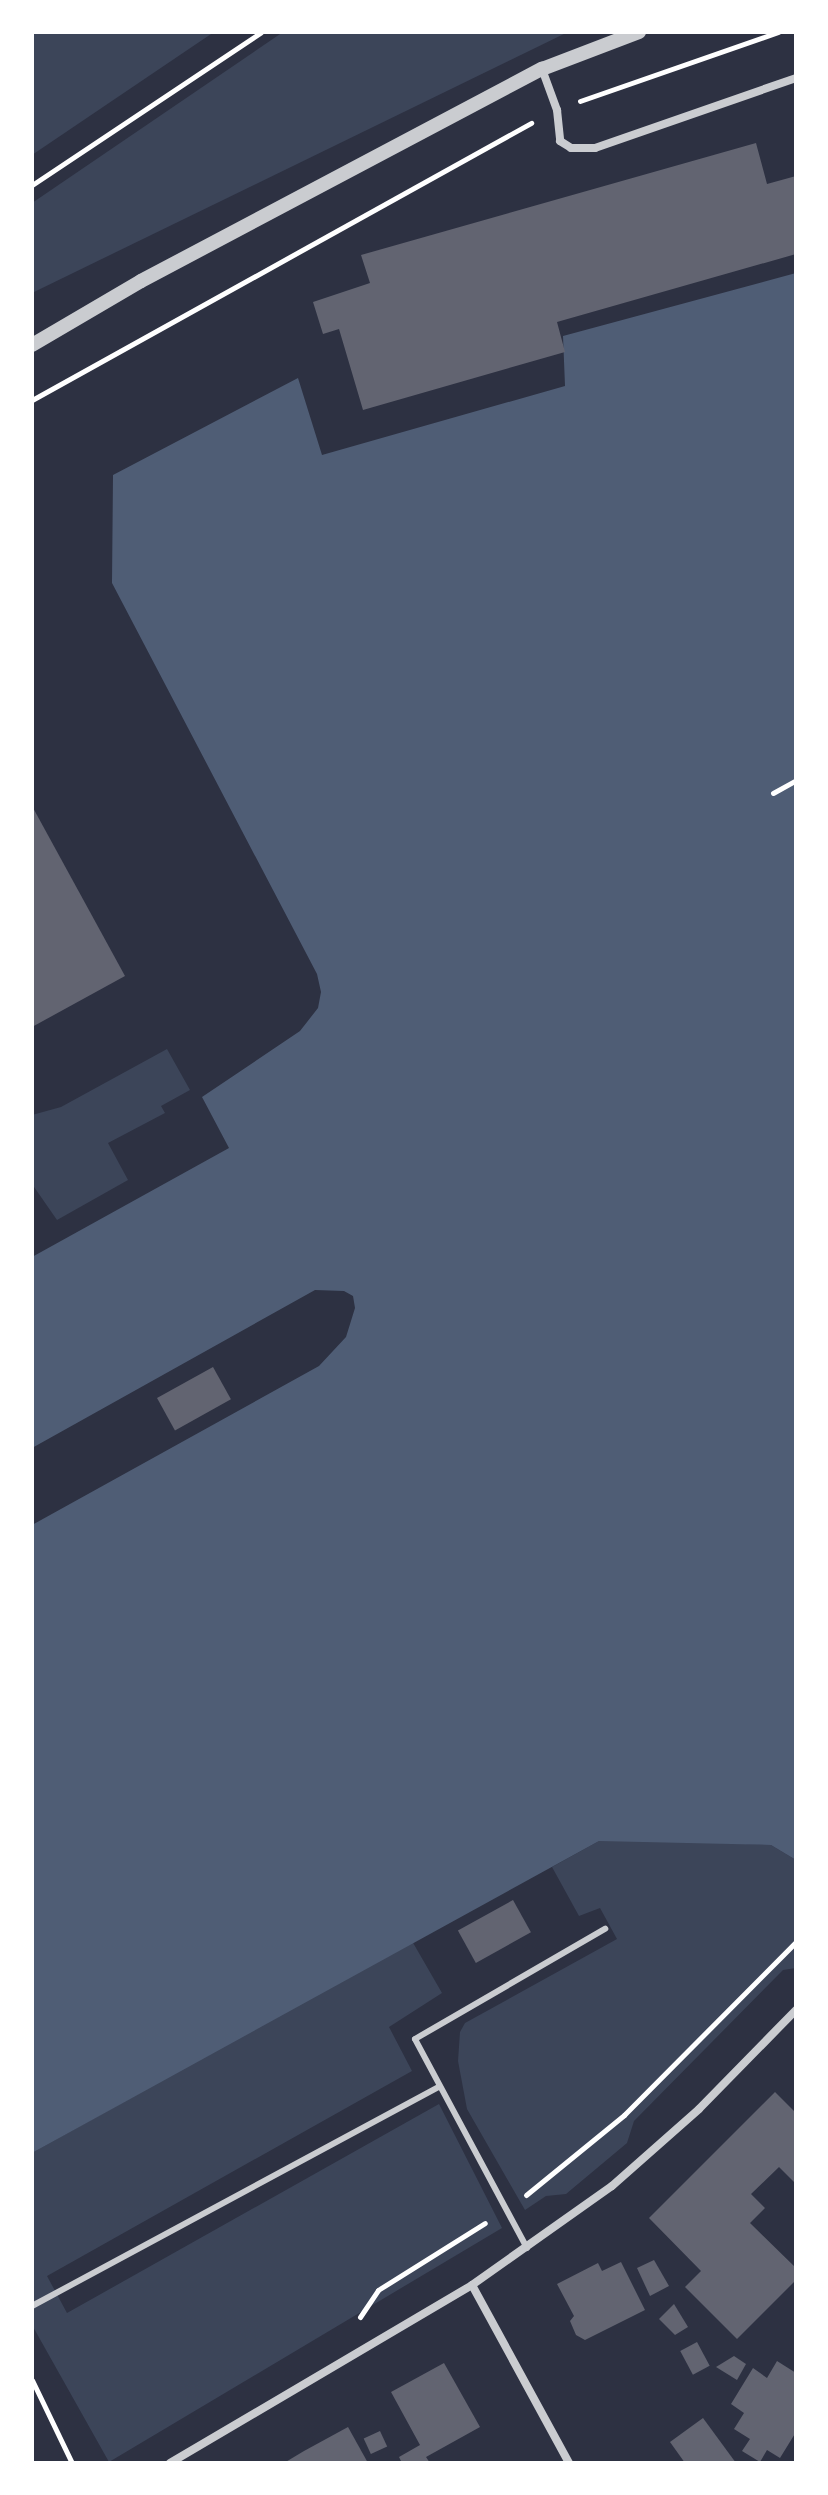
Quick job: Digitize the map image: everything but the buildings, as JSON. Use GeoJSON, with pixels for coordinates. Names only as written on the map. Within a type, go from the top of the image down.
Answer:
{"type":"FeatureCollection","features":[{"type":"Feature","properties":{"kind":"street"},"geometry":{"type":"LineString","coordinates":[[32,345],[141,281],[542,69],[639,32]]}},
{"type":"Feature","properties":{"kind":"street"},"geometry":{"type":"LineString","coordinates":[[542,69],[557,110],[560,141],[571,148],[595,148],[796,78]]}},
{"type":"Feature","properties":{"kind":"street"},"geometry":{"type":"LineString","coordinates":[[170,2463],[472,2285],[527,2248],[612,2186],[699,2109],[796,2010]]}},
{"type":"Feature","properties":{"kind":"street"},"geometry":{"type":"LineString","coordinates":[[472,2285],[569,2463]]}},
{"type":"Feature","properties":{"kind":"lane"},"geometry":{"type":"LineString","coordinates":[[527,2248],[415,2039],[605,1929]]}},
{"type":"Feature","properties":{"kind":"lane"},"geometry":{"type":"LineString","coordinates":[[32,2306],[439,2087]]}},
{"type":"Feature","properties":{"kind":"path"},"geometry":{"type":"LineString","coordinates":[[32,185],[261,32]]}},
{"type":"Feature","properties":{"kind":"path"},"geometry":{"type":"LineString","coordinates":[[32,400],[557,110],[778,32]]}},
{"type":"Feature","properties":{"kind":"path"},"geometry":{"type":"LineString","coordinates":[[773,793],[796,780]]}},
{"type":"Feature","properties":{"kind":"path"},"geometry":{"type":"LineString","coordinates":[[349,2357],[358,2320],[378,2290],[506,2210],[624,2115],[796,1942]]}},
{"type":"Feature","properties":{"kind":"path"},"geometry":{"type":"LineString","coordinates":[[32,2380],[72,2463]]}},
{"type":"Feature","properties":{"kind":"shaded area"},"geometry":{"type":"Polygon","coordinates":[[[32,32],[214,32],[32,155],[32,32]]]}},
{"type":"Feature","properties":{"kind":"shaded area"},"geometry":{"type":"Polygon","coordinates":[[[283,32],[568,32],[32,293],[32,203],[283,32]]]}},
{"type":"Feature","properties":{"kind":"shaded area"},"geometry":{"type":"Polygon","coordinates":[[[796,273],[796,1860],[771,1845],[599,1841],[32,2153],[32,1525],[319,1366],[346,1337],[355,1308],[353,1296],[344,1291],[315,1290],[32,1448],[32,1257],[229,1148],[202,1097],[300,1031],[318,1008],[321,992],[317,974],[112,583],[113,475],[298,378],[322,455],[565,386],[563,336],[796,273]]]}},
{"type":"Feature","properties":{"kind":"shaded area"},"geometry":{"type":"Polygon","coordinates":[[[167,1049],[190,1090],[161,1106],[165,1113],[108,1143],[128,1180],[57,1220],[32,1184],[32,1115],[61,1107],[167,1049]]]}},
{"type":"Feature","properties":{"kind":"shaded area"},"geometry":{"type":"Polygon","coordinates":[[[617,1839],[771,1845],[796,1860],[796,1968],[783,1970],[634,2121],[627,2143],[566,2194],[546,2196],[525,2210],[467,2109],[458,2061],[460,2032],[465,2023],[617,1939],[600,1908],[579,1916],[552,1867],[599,1841],[617,1839]]]}},
{"type":"Feature","properties":{"kind":"shaded area"},"geometry":{"type":"Polygon","coordinates":[[[412,1941],[442,1993],[389,2027],[412,2071],[47,2276],[67,2313],[439,2104],[502,2228],[109,2462],[32,2325],[32,2153],[412,1941]]]}}]}
